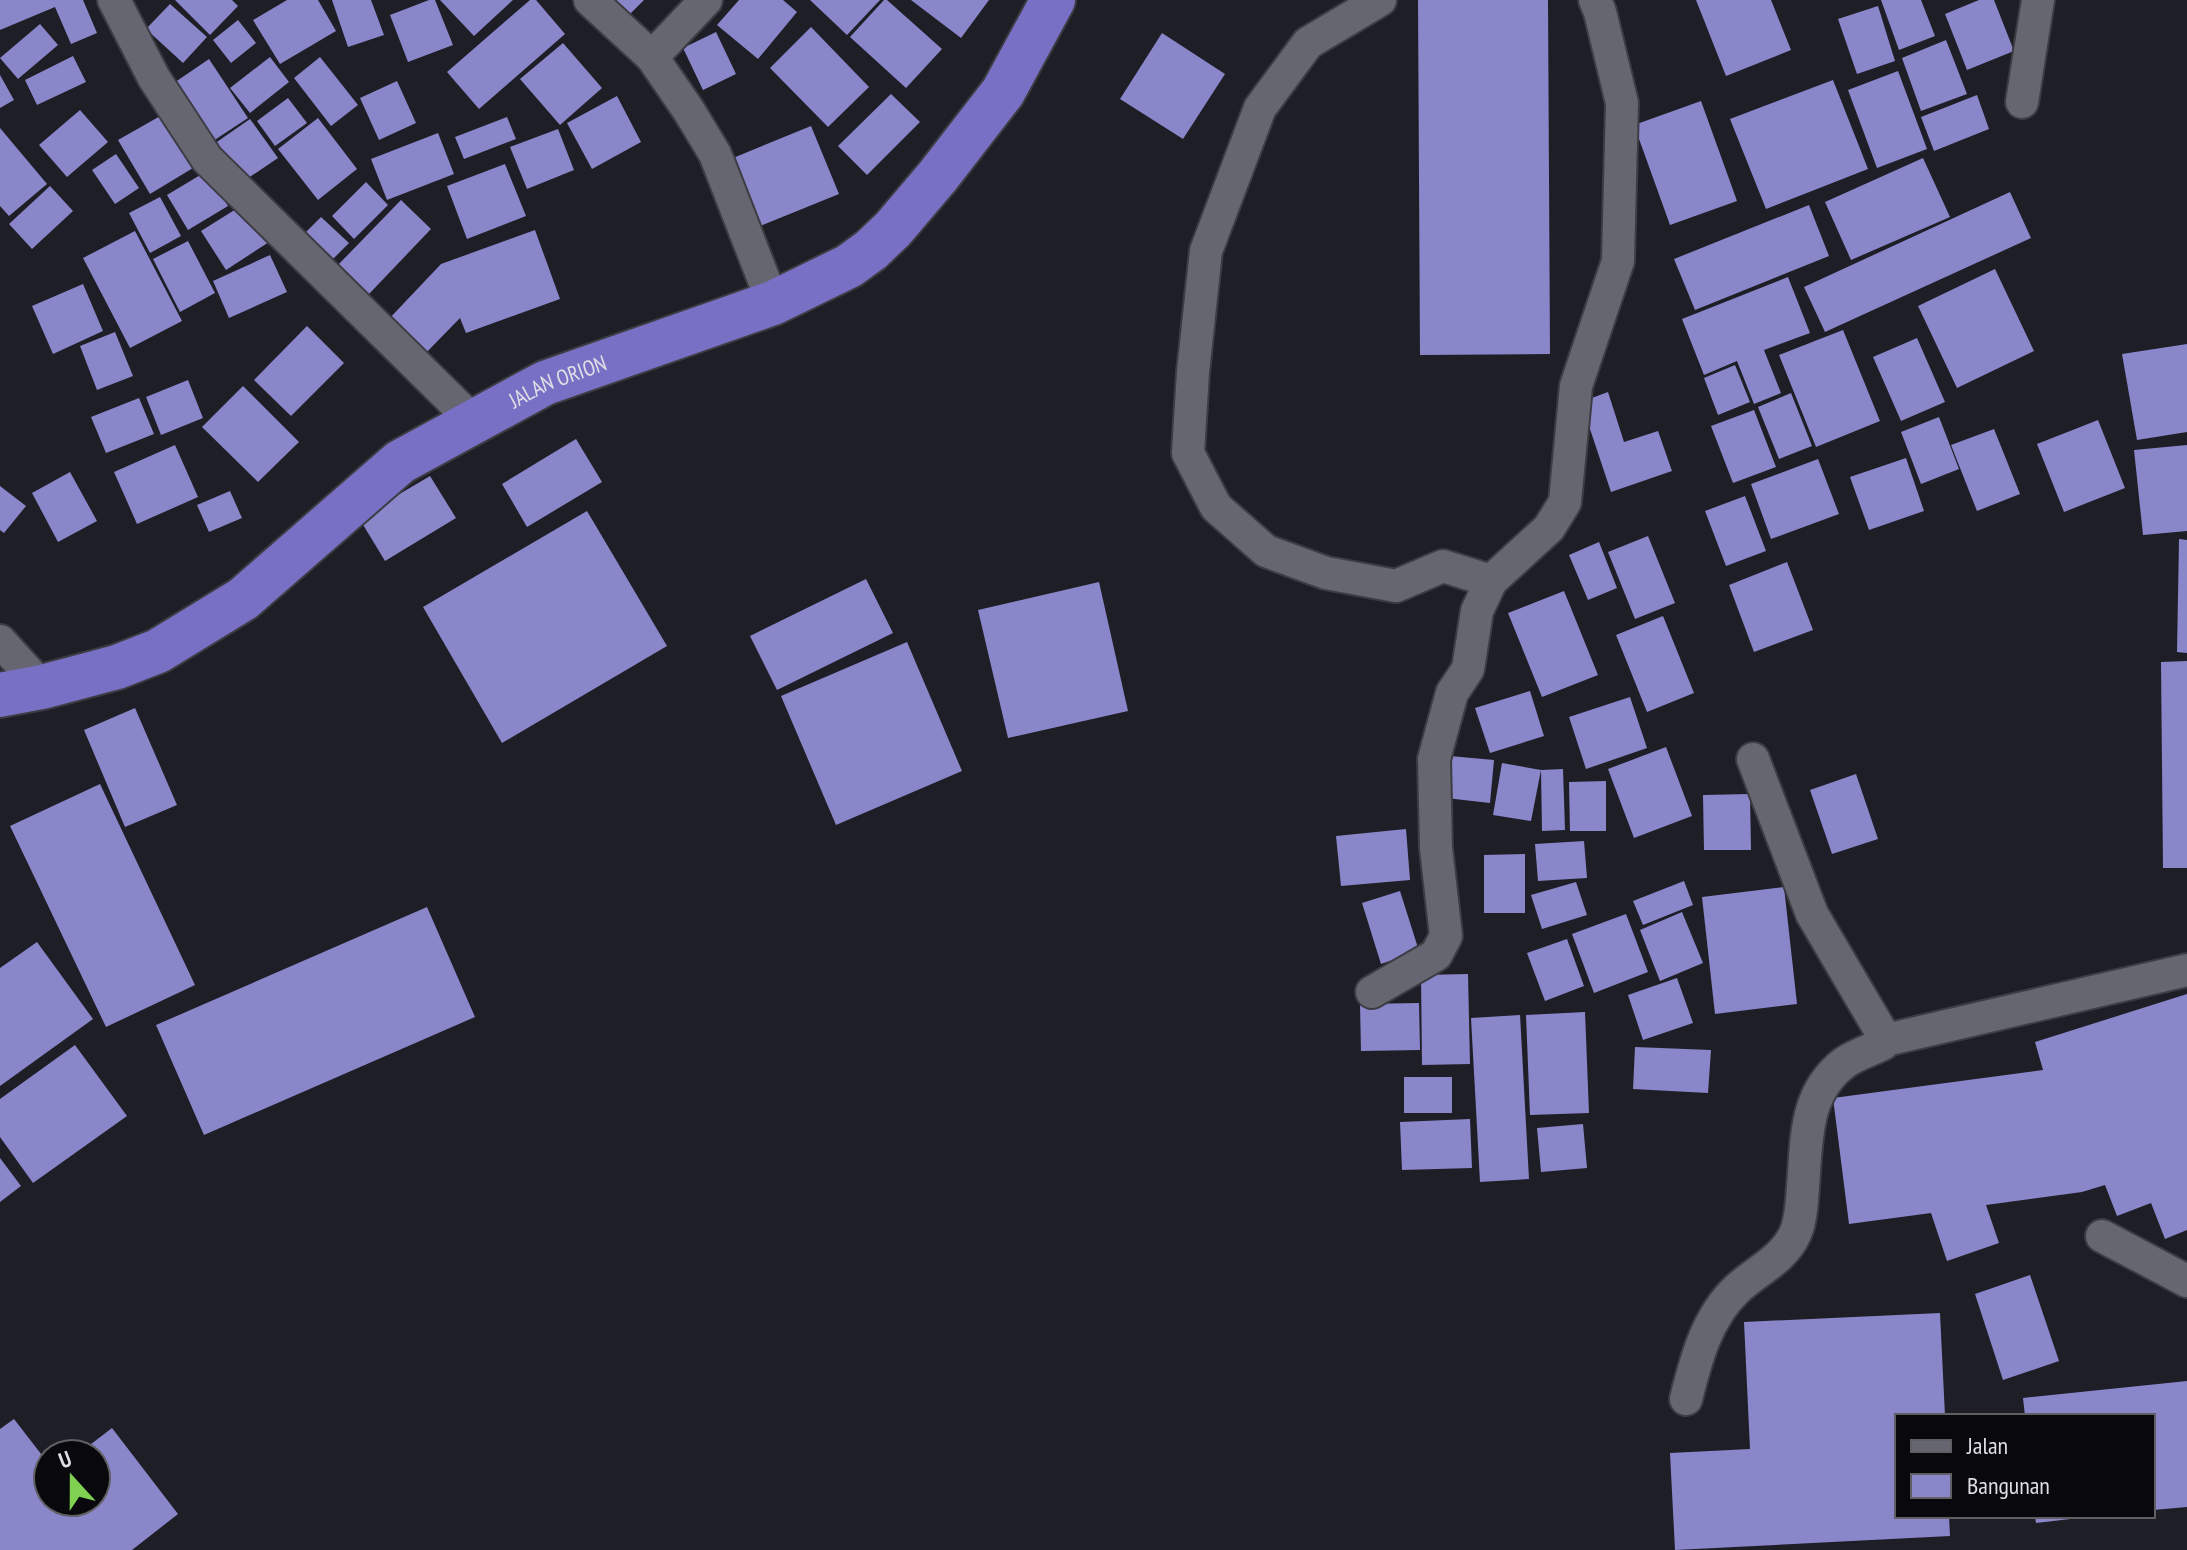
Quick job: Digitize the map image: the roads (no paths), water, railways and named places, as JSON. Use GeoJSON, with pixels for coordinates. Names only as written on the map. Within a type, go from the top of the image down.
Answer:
{"type":"FeatureCollection","features":[{"type":"Feature","properties":{"kind":"highway","name":"JALAN ORION"},"geometry":{"type":"LineString","coordinates":[[0,695],[117,667],[158,651],[243,599],[400,462],[545,383],[773,303],[849,266],[893,229],[1003,92],[1053,0]]}},
{"type":"Feature","properties":{"kind":"street"},"geometry":{"type":"LineString","coordinates":[[114,0],[154,78],[207,159],[473,421]]}},
{"type":"Feature","properties":{"kind":"street"},"geometry":{"type":"LineString","coordinates":[[590,0],[652,57],[715,154],[773,303]]}},
{"type":"Feature","properties":{"kind":"street"},"geometry":{"type":"LineString","coordinates":[[652,57],[706,0]]}},
{"type":"Feature","properties":{"kind":"street"},"geometry":{"type":"LineString","coordinates":[[1380,0],[1308,43],[1260,108],[1206,251],[1188,453],[1216,507],[1266,551],[1326,573],[1396,586],[1443,566],[1491,581]]}},
{"type":"Feature","properties":{"kind":"street"},"geometry":{"type":"LineString","coordinates":[[1372,992],[1436,955],[1446,936],[1436,848],[1434,759],[1452,693],[1468,669],[1477,611],[1491,581],[1549,528],[1565,502],[1576,386],[1618,261],[1622,103],[1595,0]]}},
{"type":"Feature","properties":{"kind":"street"},"geometry":{"type":"LineString","coordinates":[[2022,102],[2038,0]]}},
{"type":"Feature","properties":{"kind":"street"},"geometry":{"type":"LineString","coordinates":[[0,641],[42,687]]}},
{"type":"Feature","properties":{"kind":"street"},"geometry":{"type":"LineString","coordinates":[[1753,759],[1812,914],[1886,1040]]}},
{"type":"Feature","properties":{"kind":"street"},"geometry":{"type":"LineString","coordinates":[[1686,1399],[1695,1362],[1714,1317],[1737,1288],[1784,1251],[1795,1233],[1802,1199],[1809,1116],[1820,1087],[1847,1061],[1886,1040],[2187,970]]}},
{"type":"Feature","properties":{"kind":"street"},"geometry":{"type":"LineString","coordinates":[[2102,1236],[2187,1281]]}}]}
